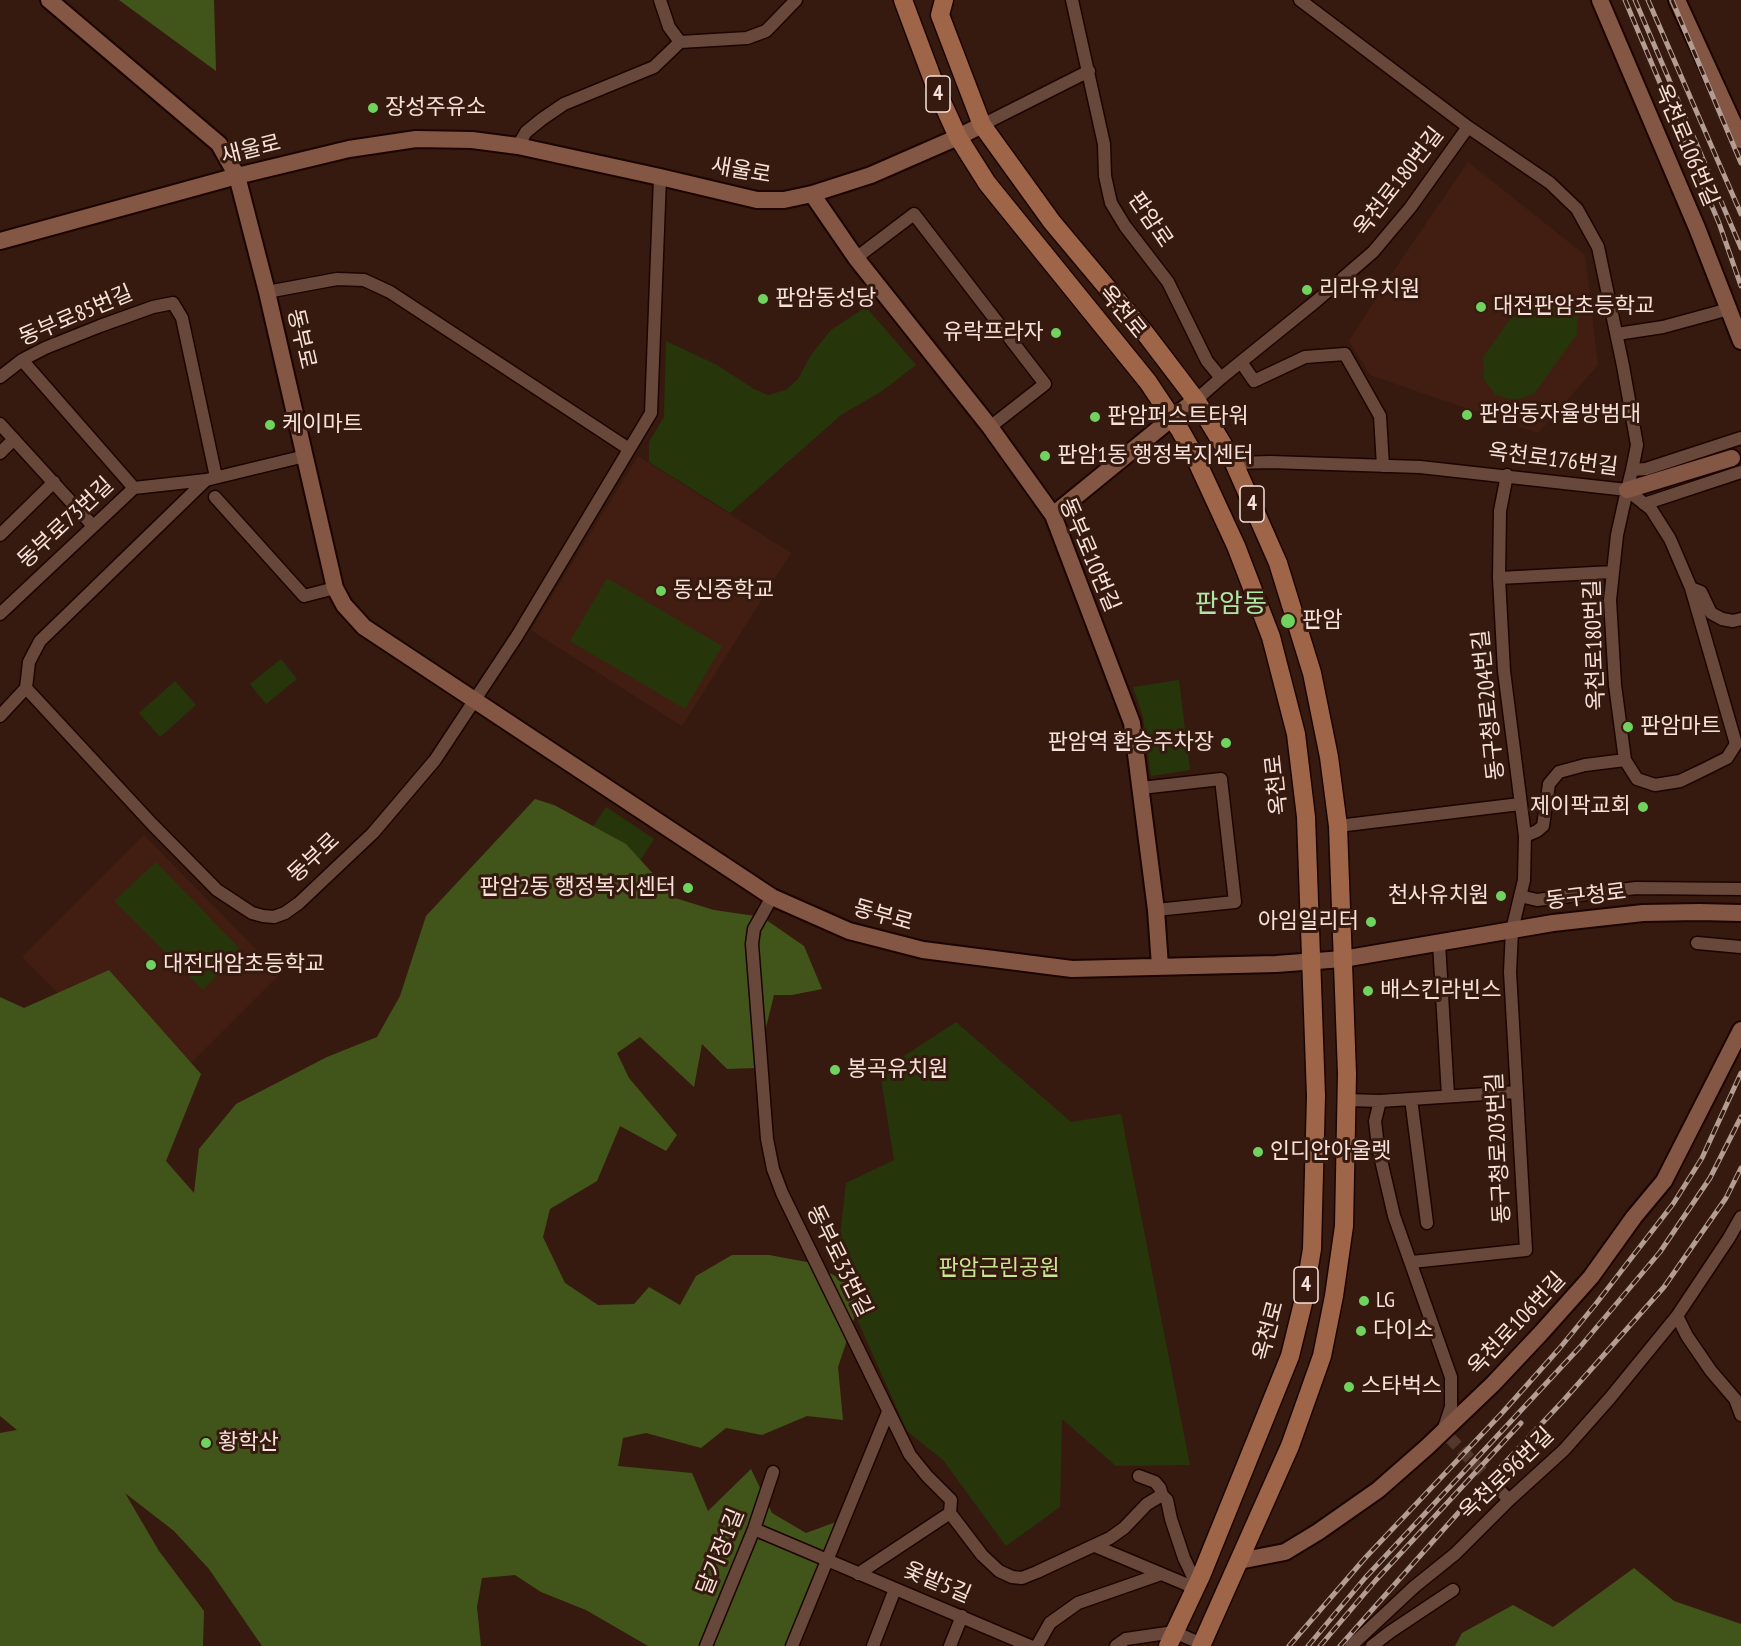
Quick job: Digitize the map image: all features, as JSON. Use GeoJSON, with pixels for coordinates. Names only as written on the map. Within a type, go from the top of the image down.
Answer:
{"type":"FeatureCollection","features":[{"type":"Feature","properties":{"kind":"main road","name":"동부로"},"geometry":{"type":"LineString","coordinates":[[49,0],[219,144],[237,176],[267,292],[336,588],[344,605],[364,627],[772,897],[849,931],[923,950],[1072,969],[1275,964],[1343,959]]}},
{"type":"Feature","properties":{"kind":"main road","name":"옥천로"},"geometry":{"type":"LineString","coordinates":[[903,0],[933,81],[958,137],[987,183],[1148,382],[1193,453],[1240,556],[1271,637],[1296,734],[1306,817],[1316,1096],[1312,1249],[1303,1303],[1290,1356],[1195,1588],[1171,1639]]}},
{"type":"Feature","properties":{"kind":"main road","name":"옥천로106번길"},"geometry":{"type":"LineString","coordinates":[[1600,0],[1697,228],[1741,341]]}},
{"type":"Feature","properties":{"kind":"main road"},"geometry":{"type":"LineString","coordinates":[[1677,0],[1741,140]]}},
{"type":"Feature","properties":{"kind":"main road","name":"옥천로"},"geometry":{"type":"LineString","coordinates":[[938,4],[982,125],[1052,222],[1145,333],[1196,400],[1234,463],[1278,563],[1312,673],[1329,757],[1338,826],[1347,1074],[1344,1226],[1334,1296],[1322,1356],[1290,1446],[1202,1645]]}},
{"type":"Feature","properties":{"kind":"main road","name":"새울로"},"geometry":{"type":"LineString","coordinates":[[0,240],[237,176],[349,149],[416,139],[472,140],[518,146],[757,200],[784,200],[812,194],[872,175],[982,125]]}},
{"type":"Feature","properties":{"kind":"main road","name":"동부로10번길"},"geometry":{"type":"LineString","coordinates":[[812,194],[856,258],[990,427],[1053,515],[1132,723],[1142,788],[1160,966]]}},
{"type":"Feature","properties":{"kind":"main road"},"geometry":{"type":"LineString","coordinates":[[1053,515],[1196,400]]}},
{"type":"Feature","properties":{"kind":"main road"},"geometry":{"type":"LineString","coordinates":[[1627,490],[1732,458]]}},
{"type":"Feature","properties":{"kind":"main road","name":"동구청로"},"geometry":{"type":"LineString","coordinates":[[1343,959],[1512,930],[1643,913],[1741,913]]}},
{"type":"Feature","properties":{"kind":"main road","name":"옥천로106번길"},"geometry":{"type":"LineString","coordinates":[[1239,1561],[1285,1552],[1318,1532],[1378,1490],[1427,1447],[1446,1434],[1584,1285],[1634,1217],[1664,1181],[1741,1030]]}},
{"type":"Feature","properties":{"kind":"street"},"geometry":{"type":"LineString","coordinates":[[660,0],[669,27],[680,42]]}},
{"type":"Feature","properties":{"kind":"street"},"geometry":{"type":"LineString","coordinates":[[518,146],[526,132],[564,104],[654,67],[680,42],[747,38],[766,31],[796,0]]}},
{"type":"Feature","properties":{"kind":"street","name":"판암로"},"geometry":{"type":"LineString","coordinates":[[1072,0],[1104,144],[1111,203],[1125,226],[1168,282],[1207,362],[1221,378]]}},
{"type":"Feature","properties":{"kind":"street","name":"옥천로180번길"},"geometry":{"type":"LineString","coordinates":[[1300,0],[1468,127],[1550,183],[1577,209],[1598,247],[1637,444],[1617,535],[1610,600],[1614,675],[1625,760]]}},
{"type":"Feature","properties":{"kind":"street"},"geometry":{"type":"LineString","coordinates":[[982,125],[1089,71]]}},
{"type":"Feature","properties":{"kind":"street","name":"옥천로180번길"},"geometry":{"type":"LineString","coordinates":[[1196,400],[1373,252],[1410,208],[1468,127]]}},
{"type":"Feature","properties":{"kind":"street","name":"동부로"},"geometry":{"type":"LineString","coordinates":[[26,688],[152,824],[218,890],[252,913],[263,916],[274,917],[299,903],[373,833],[435,760],[517,636],[651,413],[660,177]]}},
{"type":"Feature","properties":{"kind":"street"},"geometry":{"type":"LineString","coordinates":[[856,258],[914,214],[1045,384],[990,427]]}},
{"type":"Feature","properties":{"kind":"street"},"geometry":{"type":"LineString","coordinates":[[267,292],[337,279],[364,280],[390,292],[629,449]]}},
{"type":"Feature","properties":{"kind":"street","name":"동부로85번길"},"geometry":{"type":"LineString","coordinates":[[0,377],[22,360],[45,348],[153,307],[173,303],[182,318],[211,479]]}},
{"type":"Feature","properties":{"kind":"street"},"geometry":{"type":"LineString","coordinates":[[1617,334],[1662,327],[1729,309]]}},
{"type":"Feature","properties":{"kind":"street"},"geometry":{"type":"LineString","coordinates":[[1241,362],[1254,381],[1305,357],[1345,354],[1380,416],[1383,466]]}},
{"type":"Feature","properties":{"kind":"street","name":"동부로73번길"},"geometry":{"type":"LineString","coordinates":[[22,360],[134,488]]}},
{"type":"Feature","properties":{"kind":"street"},"geometry":{"type":"LineString","coordinates":[[0,424],[93,526]]}},
{"type":"Feature","properties":{"kind":"street"},"geometry":{"type":"LineString","coordinates":[[1632,470],[1646,469],[1741,438]]}},
{"type":"Feature","properties":{"kind":"street"},"geometry":{"type":"LineString","coordinates":[[0,453],[14,439]]}},
{"type":"Feature","properties":{"kind":"street","name":"동부로73번길"},"geometry":{"type":"LineString","coordinates":[[0,613],[134,488],[211,479],[305,456]]}},
{"type":"Feature","properties":{"kind":"street","name":"옥천로176번길"},"geometry":{"type":"LineString","coordinates":[[1234,463],[1420,467],[1627,490],[1651,509],[1670,539],[1692,588],[1738,740],[1726,758],[1680,781],[1654,785],[1637,779],[1625,760]]}},
{"type":"Feature","properties":{"kind":"street"},"geometry":{"type":"LineString","coordinates":[[1644,504],[1741,472]]}},
{"type":"Feature","properties":{"kind":"street","name":"동구청로204번길"},"geometry":{"type":"LineString","coordinates":[[1507,476],[1500,511],[1499,578],[1504,671],[1525,836],[1524,880],[1512,930]]}},
{"type":"Feature","properties":{"kind":"street"},"geometry":{"type":"LineString","coordinates":[[0,716],[26,688],[28,662],[40,641],[211,479]]}},
{"type":"Feature","properties":{"kind":"street"},"geometry":{"type":"LineString","coordinates":[[0,535],[54,482]]}},
{"type":"Feature","properties":{"kind":"street"},"geometry":{"type":"LineString","coordinates":[[215,497],[304,596],[336,588]]}},
{"type":"Feature","properties":{"kind":"street"},"geometry":{"type":"LineString","coordinates":[[1499,578],[1613,572]]}},
{"type":"Feature","properties":{"kind":"street"},"geometry":{"type":"LineString","coordinates":[[1692,588],[1701,592],[1711,613],[1722,619],[1733,621],[1741,619]]}},
{"type":"Feature","properties":{"kind":"street"},"geometry":{"type":"LineString","coordinates":[[1525,836],[1543,826],[1549,784],[1559,772],[1585,765],[1625,760]]}},
{"type":"Feature","properties":{"kind":"street"},"geometry":{"type":"LineString","coordinates":[[1142,788],[1221,778],[1235,902],[1156,910]]}},
{"type":"Feature","properties":{"kind":"street"},"geometry":{"type":"LineString","coordinates":[[1338,826],[1520,804]]}},
{"type":"Feature","properties":{"kind":"street"},"geometry":{"type":"LineString","coordinates":[[1520,896],[1537,900],[1636,888],[1741,889]]}},
{"type":"Feature","properties":{"kind":"street","name":"동부로33번길"},"geometry":{"type":"LineString","coordinates":[[772,897],[754,929],[752,944],[767,1139],[772,1169],[888,1412],[910,1455],[951,1500],[950,1513],[982,1555],[999,1570],[1012,1577],[1022,1578],[1095,1546]]}},
{"type":"Feature","properties":{"kind":"street","name":"동구청로203번길"},"geometry":{"type":"LineString","coordinates":[[1412,1262],[1526,1250],[1510,972],[1512,930]]}},
{"type":"Feature","properties":{"kind":"street"},"geometry":{"type":"LineString","coordinates":[[1439,943],[1448,1096]]}},
{"type":"Feature","properties":{"kind":"street"},"geometry":{"type":"LineString","coordinates":[[1697,943],[1741,947]]}},
{"type":"Feature","properties":{"kind":"street"},"geometry":{"type":"LineString","coordinates":[[1346,1100],[1380,1101],[1517,1092]]}},
{"type":"Feature","properties":{"kind":"street"},"geometry":{"type":"LineString","coordinates":[[1411,1099],[1428,1223]]}},
{"type":"Feature","properties":{"kind":"street"},"geometry":{"type":"LineString","coordinates":[[1380,1101],[1375,1121],[1378,1147],[1394,1216],[1451,1377],[1451,1407],[1446,1434]]}},
{"type":"Feature","properties":{"kind":"street"},"geometry":{"type":"LineString","coordinates":[[1346,1147],[1378,1147]]}},
{"type":"Feature","properties":{"kind":"street","name":"옥천로96번길"},"geometry":{"type":"LineString","coordinates":[[1351,1646],[1414,1587],[1455,1554],[1564,1449],[1610,1398],[1677,1316],[1729,1239],[1741,1217]]}},
{"type":"Feature","properties":{"kind":"street"},"geometry":{"type":"LineString","coordinates":[[1677,1316],[1687,1336],[1735,1399],[1741,1415]]}},
{"type":"Feature","properties":{"kind":"street"},"geometry":{"type":"LineString","coordinates":[[792,1646],[888,1412]]}},
{"type":"Feature","properties":{"kind":"street","name":"달기장1길"},"geometry":{"type":"LineString","coordinates":[[706,1646],[754,1529],[773,1472]]}},
{"type":"Feature","properties":{"kind":"street"},"geometry":{"type":"LineString","coordinates":[[1139,1476],[1155,1482],[1167,1500],[1171,1519],[1195,1588]]}},
{"type":"Feature","properties":{"kind":"street"},"geometry":{"type":"LineString","coordinates":[[1494,1484],[1509,1500]]}},
{"type":"Feature","properties":{"kind":"street"},"geometry":{"type":"LineString","coordinates":[[1095,1546],[1124,1528],[1147,1504],[1162,1495]]}},
{"type":"Feature","properties":{"kind":"street"},"geometry":{"type":"LineString","coordinates":[[858,1574],[950,1513]]}},
{"type":"Feature","properties":{"kind":"street","name":"옻밭5길"},"geometry":{"type":"LineString","coordinates":[[754,1529],[1030,1646]]}},
{"type":"Feature","properties":{"kind":"street"},"geometry":{"type":"LineString","coordinates":[[1095,1546],[1195,1588]]}},
{"type":"Feature","properties":{"kind":"street"},"geometry":{"type":"LineString","coordinates":[[1037,1646],[1050,1623],[1078,1603],[1161,1574]]}},
{"type":"Feature","properties":{"kind":"street"},"geometry":{"type":"LineString","coordinates":[[873,1646],[896,1589]]}},
{"type":"Feature","properties":{"kind":"street"},"geometry":{"type":"LineString","coordinates":[[1372,1646],[1453,1590]]}},
{"type":"Feature","properties":{"kind":"street"},"geometry":{"type":"LineString","coordinates":[[950,1646],[962,1616]]}},
{"type":"Feature","properties":{"kind":"street"},"geometry":{"type":"LineString","coordinates":[[1116,1646],[1126,1639],[1171,1639],[1202,1645]]}},
{"type":"Feature","properties":{"kind":"shaded area","name":"대전판암초등학교"},"geometry":{"type":"Polygon","coordinates":[[[1468,162],[1585,255],[1598,365],[1538,433],[1370,375],[1349,341],[1468,162]]]}},
{"type":"Feature","properties":{"kind":"shaded area","name":"동신중학교"},"geometry":{"type":"Polygon","coordinates":[[[638,456],[791,553],[682,726],[531,630],[638,456]]]}},
{"type":"Feature","properties":{"kind":"shaded area","name":"대전대암초등학교"},"geometry":{"type":"Polygon","coordinates":[[[144,835],[280,974],[159,1095],[22,957],[144,835]]]}},
{"type":"Feature","properties":{"kind":"green space"},"geometry":{"type":"Polygon","coordinates":[[[119,0],[214,0],[216,71],[119,0]]]}},
{"type":"Feature","properties":{"kind":"green space"},"geometry":{"type":"Polygon","coordinates":[[[1549,293],[1567,299],[1578,315],[1577,334],[1534,394],[1515,400],[1496,395],[1484,380],[1483,357],[1526,297],[1549,293]]]}},
{"type":"Feature","properties":{"kind":"green space"},"geometry":{"type":"Polygon","coordinates":[[[866,307],[916,365],[882,391],[841,415],[730,513],[649,462],[649,442],[664,417],[666,341],[717,365],[754,389],[768,395],[786,390],[798,379],[811,355],[831,330],[866,307]]]}},
{"type":"Feature","properties":{"kind":"green space"},"geometry":{"type":"Polygon","coordinates":[[[607,578],[722,646],[685,709],[570,641],[607,578]]]}},
{"type":"Feature","properties":{"kind":"green space"},"geometry":{"type":"Polygon","coordinates":[[[281,659],[297,679],[266,704],[250,684],[281,659]]]}},
{"type":"Feature","properties":{"kind":"green space"},"geometry":{"type":"Polygon","coordinates":[[[1179,680],[1190,770],[1151,776],[1143,717],[1133,687],[1179,680]]]}},
{"type":"Feature","properties":{"kind":"green space"},"geometry":{"type":"Polygon","coordinates":[[[175,681],[196,705],[160,737],[139,713],[175,681]]]}},
{"type":"Feature","properties":{"kind":"green space"},"geometry":{"type":"Polygon","coordinates":[[[535,799],[554,805],[626,844],[675,898],[714,910],[762,917],[804,946],[822,989],[792,995],[774,995],[756,1068],[727,1069],[702,1044],[694,1087],[640,1037],[617,1053],[629,1078],[677,1135],[666,1151],[620,1126],[597,1181],[550,1209],[543,1237],[565,1283],[598,1305],[634,1304],[649,1287],[680,1305],[696,1276],[732,1255],[769,1255],[812,1263],[844,1281],[857,1310],[838,1367],[843,1420],[807,1416],[762,1435],[726,1428],[701,1448],[646,1433],[623,1438],[618,1466],[692,1473],[708,1511],[751,1469],[772,1513],[806,1533],[836,1522],[793,1646],[648,1646],[586,1610],[541,1592],[515,1575],[482,1578],[477,1607],[481,1646],[262,1646],[209,1569],[174,1531],[125,1493],[159,1551],[204,1611],[203,1646],[0,1646],[0,1433],[17,1430],[0,1416],[0,997],[24,1008],[109,970],[201,1074],[166,1161],[194,1193],[199,1149],[236,1104],[327,1057],[377,1037],[400,996],[426,916],[535,799]]]}},
{"type":"Feature","properties":{"kind":"green space"},"geometry":{"type":"Polygon","coordinates":[[[606,807],[654,839],[618,895],[569,863],[606,807]]]}},
{"type":"Feature","properties":{"kind":"green space"},"geometry":{"type":"Polygon","coordinates":[[[156,862],[241,950],[203,990],[114,901],[156,862]]]}},
{"type":"Feature","properties":{"kind":"green space","name":"판암근린공원"},"geometry":{"type":"Polygon","coordinates":[[[956,1022],[1071,1122],[1121,1114],[1190,1465],[1116,1466],[1062,1419],[1060,1507],[1006,1546],[943,1460],[907,1431],[836,1272],[846,1183],[894,1160],[880,1072],[956,1022]]]}},
{"type":"Feature","properties":{"kind":"green space"},"geometry":{"type":"Polygon","coordinates":[[[1634,1568],[1674,1601],[1741,1624],[1741,1646],[1455,1646],[1462,1633],[1513,1605],[1553,1627],[1634,1568]]]}},
{"type":"Feature","properties":{"kind":"tunnel"},"geometry":{"type":"LineString","coordinates":[[1449,1437],[1494,1484]]}},
{"type":"Feature","properties":{"kind":"railway"},"geometry":{"type":"LineString","coordinates":[[1625,0],[1719,223],[1741,286]]}},
{"type":"Feature","properties":{"kind":"railway"},"geometry":{"type":"LineString","coordinates":[[1635,0],[1741,248]]}},
{"type":"Feature","properties":{"kind":"railway"},"geometry":{"type":"LineString","coordinates":[[1648,0],[1741,214]]}},
{"type":"Feature","properties":{"kind":"railway"},"geometry":{"type":"LineString","coordinates":[[1672,0],[1741,163]]}},
{"type":"Feature","properties":{"kind":"railway"},"geometry":{"type":"LineString","coordinates":[[1289,1646],[1366,1557],[1502,1413],[1595,1305],[1673,1204],[1702,1158],[1741,1073]]}},
{"type":"Feature","properties":{"kind":"railway"},"geometry":{"type":"LineString","coordinates":[[1308,1646],[1365,1578],[1580,1347],[1660,1252],[1710,1178],[1741,1117]]}},
{"type":"Feature","properties":{"kind":"railway"},"geometry":{"type":"LineString","coordinates":[[1340,1646],[1664,1287],[1726,1198],[1741,1168]]}},
{"type":"Feature","properties":{"kind":"railway"},"geometry":{"type":"LineString","coordinates":[[1320,1646],[1376,1580],[1521,1423]]}},
{"type":"Feature","properties":{"kind":"place","name":"장성주유소"},"geometry":{"type":"Point","coordinates":[373,108]}},
{"type":"Feature","properties":{"kind":"place","name":"리라유치원"},"geometry":{"type":"Point","coordinates":[1307,290]}},
{"type":"Feature","properties":{"kind":"place","name":"판암동성당"},"geometry":{"type":"Point","coordinates":[763,299]}},
{"type":"Feature","properties":{"kind":"place","name":"대전판암초등학교"},"geometry":{"type":"Point","coordinates":[1481,307]}},
{"type":"Feature","properties":{"kind":"place","name":"유락프라자"},"geometry":{"type":"Point","coordinates":[1056,333]}},
{"type":"Feature","properties":{"kind":"place","name":"판암동자율방범대"},"geometry":{"type":"Point","coordinates":[1467,415]}},
{"type":"Feature","properties":{"kind":"place","name":"판암퍼스트타워"},"geometry":{"type":"Point","coordinates":[1095,417]}},
{"type":"Feature","properties":{"kind":"place","name":"케이마트"},"geometry":{"type":"Point","coordinates":[270,425]}},
{"type":"Feature","properties":{"kind":"place","name":"판암1동 행정복지센터"},"geometry":{"type":"Point","coordinates":[1045,456]}},
{"type":"Feature","properties":{"kind":"place","name":"동신중학교"},"geometry":{"type":"Point","coordinates":[661,591]}},
{"type":"Feature","properties":{"kind":"place","name":"판암"},"geometry":{"type":"Point","coordinates":[1288,621]}},
{"type":"Feature","properties":{"kind":"place","name":"판암마트"},"geometry":{"type":"Point","coordinates":[1628,727]}},
{"type":"Feature","properties":{"kind":"place","name":"판암역 환승주차장"},"geometry":{"type":"Point","coordinates":[1226,743]}},
{"type":"Feature","properties":{"kind":"place","name":"제이팍교회"},"geometry":{"type":"Point","coordinates":[1643,807]}},
{"type":"Feature","properties":{"kind":"place","name":"판암2동 행정복지센터"},"geometry":{"type":"Point","coordinates":[688,888]}},
{"type":"Feature","properties":{"kind":"place","name":"천사유치원"},"geometry":{"type":"Point","coordinates":[1501,896]}},
{"type":"Feature","properties":{"kind":"place","name":"아임일리터"},"geometry":{"type":"Point","coordinates":[1371,922]}},
{"type":"Feature","properties":{"kind":"place","name":"대전대암초등학교"},"geometry":{"type":"Point","coordinates":[151,965]}},
{"type":"Feature","properties":{"kind":"place","name":"배스킨라빈스"},"geometry":{"type":"Point","coordinates":[1368,991]}},
{"type":"Feature","properties":{"kind":"place","name":"봉곡유치원"},"geometry":{"type":"Point","coordinates":[835,1070]}},
{"type":"Feature","properties":{"kind":"place","name":"인디안아울렛"},"geometry":{"type":"Point","coordinates":[1258,1152]}},
{"type":"Feature","properties":{"kind":"place","name":"LG"},"geometry":{"type":"Point","coordinates":[1364,1301]}},
{"type":"Feature","properties":{"kind":"place","name":"다이소"},"geometry":{"type":"Point","coordinates":[1361,1331]}},
{"type":"Feature","properties":{"kind":"place","name":"스타벅스"},"geometry":{"type":"Point","coordinates":[1349,1387]}},
{"type":"Feature","properties":{"kind":"place","name":"황학산"},"geometry":{"type":"Point","coordinates":[206,1443]}},
{"type":"Feature","properties":{"kind":"district","name":"판암동"},"geometry":{"type":"Point","coordinates":[1231,605]}}]}
